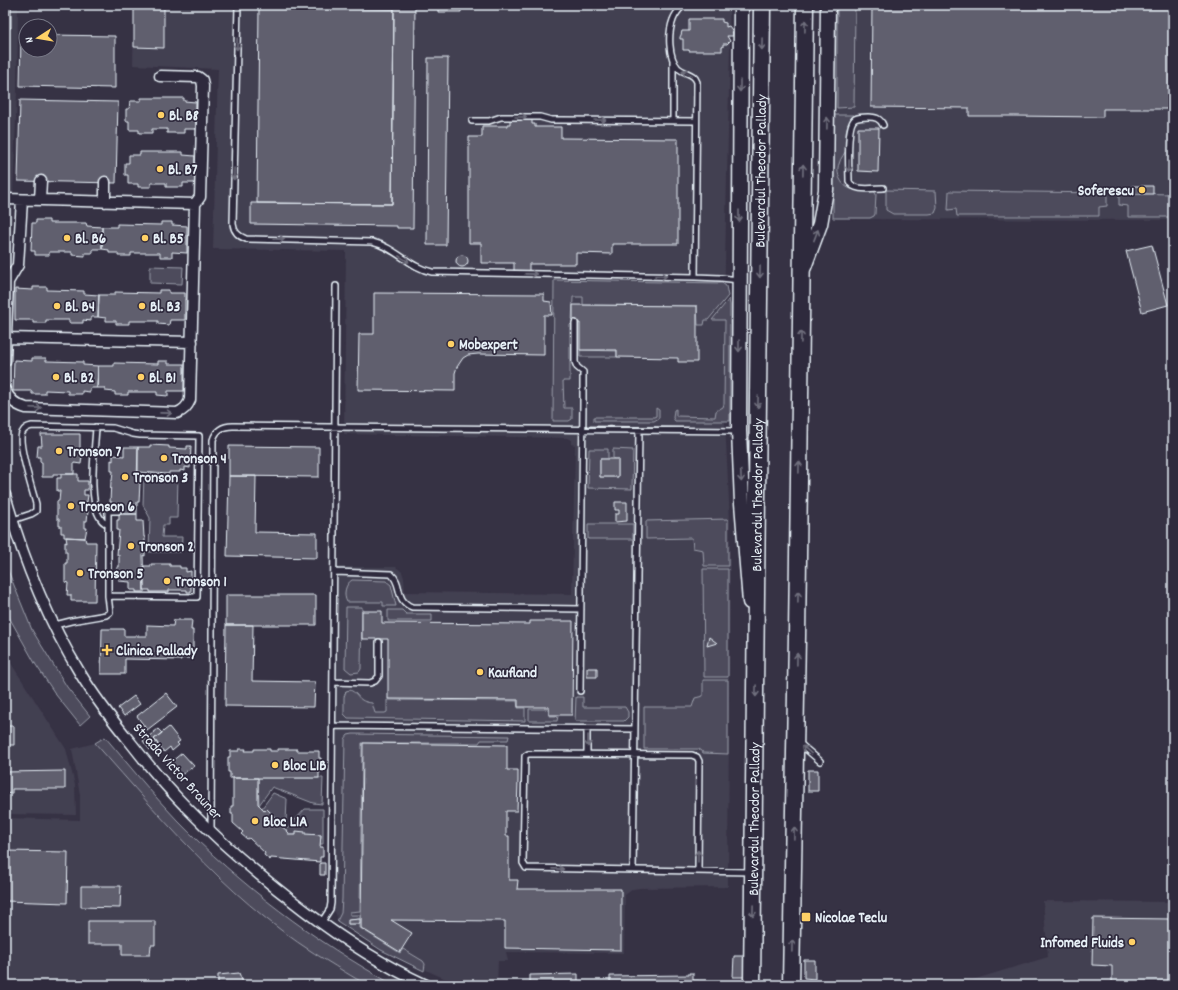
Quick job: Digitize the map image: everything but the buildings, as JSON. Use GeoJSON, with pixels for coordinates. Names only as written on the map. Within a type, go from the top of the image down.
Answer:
{"type":"FeatureCollection","features":[{"type":"Feature","properties":{"kind":"main road","name":"Bulevardul Theodor Pallady"},"geometry":{"type":"LineString","coordinates":[[752,985],[762,5]]}},
{"type":"Feature","properties":{"kind":"main road"},"geometry":{"type":"LineString","coordinates":[[791,985],[805,5]]}},
{"type":"Feature","properties":{"kind":"street"},"geometry":{"type":"LineString","coordinates":[[741,5],[739,431],[742,503],[751,612],[756,652]]}},
{"type":"Feature","properties":{"kind":"street"},"geometry":{"type":"LineString","coordinates":[[802,272],[820,224],[826,190],[828,5]]}},
{"type":"Feature","properties":{"kind":"street"},"geometry":{"type":"LineString","coordinates":[[5,390],[7,395],[17,405],[26,408],[177,413],[184,410],[190,400],[195,204],[200,197],[203,86],[202,80],[198,77],[160,76]]}},
{"type":"Feature","properties":{"kind":"street"},"geometry":{"type":"LineString","coordinates":[[40,200],[41,181]]}},
{"type":"Feature","properties":{"kind":"street"},"geometry":{"type":"LineString","coordinates":[[105,182],[105,202]]}},
{"type":"Feature","properties":{"kind":"street"},"geometry":{"type":"LineString","coordinates":[[5,199],[195,204]]}},
{"type":"Feature","properties":{"kind":"street"},"geometry":{"type":"LineString","coordinates":[[5,361],[6,294],[8,282],[18,265],[22,200]]}},
{"type":"Feature","properties":{"kind":"street"},"geometry":{"type":"LineString","coordinates":[[6,338],[192,342]]}},
{"type":"Feature","properties":{"kind":"street","name":"Strada Victor Brauner"},"geometry":{"type":"LineString","coordinates":[[5,495],[6,504],[31,572],[55,625],[80,673],[116,724],[167,786],[187,809],[260,876],[321,923],[377,960],[426,985]]}},
{"type":"Feature","properties":{"kind":"lane"},"geometry":{"type":"LineString","coordinates":[[238,5],[233,224],[234,230],[240,237],[246,239],[372,242],[382,245],[418,268],[432,272],[695,277],[739,280]]}},
{"type":"Feature","properties":{"kind":"lane"},"geometry":{"type":"LineString","coordinates":[[673,121],[673,60],[670,45],[671,29],[673,20],[683,5]]}},
{"type":"Feature","properties":{"kind":"lane"},"geometry":{"type":"LineString","coordinates":[[673,60],[679,69],[691,74],[697,82],[695,277]]}},
{"type":"Feature","properties":{"kind":"lane"},"geometry":{"type":"LineString","coordinates":[[472,121],[489,121],[501,117],[540,117],[551,120],[696,121]]}},
{"type":"Feature","properties":{"kind":"lane"},"geometry":{"type":"LineString","coordinates":[[883,125],[880,120],[875,117],[859,118],[852,122],[849,130],[850,184],[855,188],[883,188]]}},
{"type":"Feature","properties":{"kind":"lane"},"geometry":{"type":"LineString","coordinates":[[321,923],[330,909],[331,903],[335,572],[336,286]]}},
{"type":"Feature","properties":{"kind":"lane"},"geometry":{"type":"LineString","coordinates":[[575,323],[575,362],[583,372],[580,691]]}},
{"type":"Feature","properties":{"kind":"lane"},"geometry":{"type":"LineString","coordinates":[[13,520],[36,511],[36,504],[22,448],[21,434],[25,428],[32,426],[96,427],[113,428],[140,435],[198,436],[197,598],[108,596]]}},
{"type":"Feature","properties":{"kind":"lane"},"geometry":{"type":"LineString","coordinates":[[211,832],[213,440],[215,434],[220,429],[225,426],[739,431]]}},
{"type":"Feature","properties":{"kind":"lane"},"geometry":{"type":"LineString","coordinates":[[96,427],[93,497],[96,510],[101,520],[108,524]]}},
{"type":"Feature","properties":{"kind":"lane"},"geometry":{"type":"LineString","coordinates":[[633,870],[639,431]]}},
{"type":"Feature","properties":{"kind":"lane"},"geometry":{"type":"LineString","coordinates":[[55,625],[106,615],[110,612],[108,596],[108,511],[118,511]]}},
{"type":"Feature","properties":{"kind":"lane"},"geometry":{"type":"LineString","coordinates":[[335,572],[391,574],[397,580],[400,596],[403,601],[412,607],[581,609]]}},
{"type":"Feature","properties":{"kind":"lane"},"geometry":{"type":"LineString","coordinates":[[333,682],[370,683],[375,681],[379,676],[379,642]]}},
{"type":"Feature","properties":{"kind":"lane"},"geometry":{"type":"LineString","coordinates":[[333,726],[635,729]]}},
{"type":"Feature","properties":{"kind":"lane"},"geometry":{"type":"LineString","coordinates":[[587,754],[588,729]]}},
{"type":"Feature","properties":{"kind":"lane"},"geometry":{"type":"LineString","coordinates":[[795,740],[820,761]]}},
{"type":"Feature","properties":{"kind":"lane"},"geometry":{"type":"LineString","coordinates":[[698,871],[698,759],[692,755],[528,754],[524,756],[523,863],[526,868],[754,872]]}},
{"type":"Feature","properties":{"kind":"shaded area"},"geometry":{"type":"Polygon","coordinates":[[[5,5],[18,5],[17,91],[10,269],[5,269],[5,5]]]}},
{"type":"Feature","properties":{"kind":"shaded area"},"geometry":{"type":"Polygon","coordinates":[[[134,5],[729,5],[730,45],[724,308],[725,422],[730,522],[728,887],[633,889],[625,895],[624,953],[506,952],[508,961],[498,961],[497,985],[459,985],[428,971],[338,919],[331,903],[335,567],[396,567],[402,572],[405,592],[572,594],[575,445],[571,444],[571,440],[567,438],[344,434],[346,251],[213,249],[218,69],[133,65],[134,5]]]}},
{"type":"Feature","properties":{"kind":"shaded area"},"geometry":{"type":"Polygon","coordinates":[[[837,5],[1173,5],[1173,220],[836,219],[837,5]]]}},
{"type":"Feature","properties":{"kind":"shaded area"},"geometry":{"type":"Polygon","coordinates":[[[837,5],[855,5],[854,107],[837,108],[837,5]]]}},
{"type":"Feature","properties":{"kind":"shaded area"},"geometry":{"type":"Polygon","coordinates":[[[833,115],[854,115],[847,127],[847,147],[838,167],[838,174],[846,187],[854,190],[873,190],[876,194],[875,214],[870,218],[833,218],[833,115]]]}},
{"type":"Feature","properties":{"kind":"shaded area"},"geometry":{"type":"Polygon","coordinates":[[[886,190],[936,191],[937,208],[935,213],[893,214],[886,210],[886,190]]]}},
{"type":"Feature","properties":{"kind":"shaded area"},"geometry":{"type":"Polygon","coordinates":[[[949,191],[1107,193],[1107,206],[1099,207],[1099,216],[957,216],[956,209],[948,210],[949,191]]]}},
{"type":"Feature","properties":{"kind":"shaded area"},"geometry":{"type":"Polygon","coordinates":[[[1119,193],[1173,194],[1173,217],[1128,217],[1128,206],[1119,205],[1119,193]]]}},
{"type":"Feature","properties":{"kind":"shaded area"},"geometry":{"type":"Polygon","coordinates":[[[150,266],[183,267],[182,284],[150,283],[150,266]]]}},
{"type":"Feature","properties":{"kind":"shaded area"},"geometry":{"type":"Polygon","coordinates":[[[554,280],[722,283],[726,286],[728,296],[708,320],[705,320],[704,325],[698,325],[697,306],[583,305],[583,297],[573,297],[572,323],[570,325],[570,381],[563,381],[564,408],[572,408],[572,419],[569,421],[553,421],[554,280]]]}},
{"type":"Feature","properties":{"kind":"shaded area"},"geometry":{"type":"Polygon","coordinates":[[[729,299],[730,421],[675,421],[673,418],[674,410],[676,409],[676,416],[715,417],[716,411],[723,407],[725,320],[712,320],[729,299]]]}},
{"type":"Feature","properties":{"kind":"shaded area"},"geometry":{"type":"Polygon","coordinates":[[[580,350],[617,351],[617,357],[580,357],[580,350]]]}},
{"type":"Feature","properties":{"kind":"shaded area"},"geometry":{"type":"Polygon","coordinates":[[[656,408],[659,410],[659,418],[654,421],[594,421],[594,417],[654,417],[656,416],[656,408]]]}},
{"type":"Feature","properties":{"kind":"shaded area"},"geometry":{"type":"Polygon","coordinates":[[[589,449],[608,449],[608,459],[600,459],[600,477],[618,477],[618,459],[613,459],[613,449],[633,450],[632,489],[588,488],[589,449]]]}},
{"type":"Feature","properties":{"kind":"shaded area"},"geometry":{"type":"Polygon","coordinates":[[[144,475],[178,476],[177,518],[169,518],[169,525],[163,525],[162,537],[182,537],[181,552],[149,552],[150,518],[143,505],[144,475]]]}},
{"type":"Feature","properties":{"kind":"shaded area"},"geometry":{"type":"Polygon","coordinates":[[[728,519],[728,566],[704,566],[703,550],[693,548],[692,538],[646,539],[646,521],[728,519]]]}},
{"type":"Feature","properties":{"kind":"shaded area"},"geometry":{"type":"Polygon","coordinates":[[[588,524],[633,524],[633,539],[588,539],[588,524]]]}},
{"type":"Feature","properties":{"kind":"shaded area"},"geometry":{"type":"Polygon","coordinates":[[[5,563],[32,630],[67,687],[90,716],[80,725],[56,695],[36,665],[5,610],[5,563]]]}},
{"type":"Feature","properties":{"kind":"shaded area"},"geometry":{"type":"Polygon","coordinates":[[[703,569],[728,569],[728,677],[704,677],[703,569]]]}},
{"type":"Feature","properties":{"kind":"shaded area"},"geometry":{"type":"Polygon","coordinates":[[[352,580],[386,581],[391,585],[396,606],[383,606],[383,602],[347,602],[345,590],[352,580]]]}},
{"type":"Feature","properties":{"kind":"shaded area"},"geometry":{"type":"Polygon","coordinates":[[[346,607],[362,607],[361,669],[359,672],[351,673],[345,668],[346,607]]]}},
{"type":"Feature","properties":{"kind":"shaded area"},"geometry":{"type":"Polygon","coordinates":[[[388,610],[402,610],[406,614],[432,614],[432,621],[388,621],[388,610]]]}},
{"type":"Feature","properties":{"kind":"shaded area"},"geometry":{"type":"Polygon","coordinates":[[[5,654],[66,749],[75,785],[76,815],[5,814],[5,654]]]}},
{"type":"Feature","properties":{"kind":"shaded area"},"geometry":{"type":"Polygon","coordinates":[[[703,680],[728,680],[728,754],[703,753],[699,749],[644,749],[644,707],[692,707],[695,698],[703,696],[703,680]]]}},
{"type":"Feature","properties":{"kind":"shaded area"},"geometry":{"type":"Polygon","coordinates":[[[350,690],[363,701],[372,703],[375,713],[387,712],[387,700],[517,701],[518,708],[525,708],[525,721],[348,718],[344,714],[344,697],[346,691],[350,690]]]}},
{"type":"Feature","properties":{"kind":"shaded area"},"geometry":{"type":"Polygon","coordinates":[[[576,697],[583,697],[583,707],[625,707],[628,712],[628,717],[624,721],[575,721],[576,697]]]}},
{"type":"Feature","properties":{"kind":"shaded area"},"geometry":{"type":"Polygon","coordinates":[[[529,709],[549,709],[549,716],[558,716],[557,721],[529,721],[529,709]]]}},
{"type":"Feature","properties":{"kind":"shaded area"},"geometry":{"type":"Polygon","coordinates":[[[348,735],[509,736],[508,740],[481,740],[479,743],[362,743],[360,911],[350,912],[350,915],[360,915],[360,919],[349,920],[348,924],[360,924],[360,928],[400,953],[403,949],[423,961],[425,964],[424,971],[381,950],[337,921],[341,913],[342,899],[345,739],[348,735]]]}},
{"type":"Feature","properties":{"kind":"shaded area"},"geometry":{"type":"Polygon","coordinates":[[[105,737],[177,820],[226,867],[307,931],[364,968],[394,985],[378,986],[361,982],[297,942],[265,918],[205,863],[149,804],[95,743],[105,737]]]}},
{"type":"Feature","properties":{"kind":"shaded area"},"geometry":{"type":"Polygon","coordinates":[[[95,743],[172,830],[211,871],[252,908],[288,935],[369,985],[5,985],[5,818],[80,820],[80,795],[72,749],[95,743]]]}},
{"type":"Feature","properties":{"kind":"shaded area"},"geometry":{"type":"Polygon","coordinates":[[[258,778],[323,778],[322,804],[313,803],[272,787],[259,805],[258,778]]]}},
{"type":"Feature","properties":{"kind":"shaded area"},"geometry":{"type":"Polygon","coordinates":[[[273,793],[287,799],[286,822],[282,827],[262,808],[273,793]]]}},
{"type":"Feature","properties":{"kind":"shaded area"},"geometry":{"type":"Polygon","coordinates":[[[305,809],[323,809],[323,844],[320,844],[321,835],[289,835],[286,830],[305,809]]]}},
{"type":"Feature","properties":{"kind":"shaded area"},"geometry":{"type":"Polygon","coordinates":[[[1043,901],[1173,902],[1173,985],[956,985],[1048,957],[1043,901]]]}},
{"type":"Feature","properties":{"kind":"place","name":"Bl. B8"},"geometry":{"type":"Point","coordinates":[161,115]}},
{"type":"Feature","properties":{"kind":"place","name":"Bl. B7"},"geometry":{"type":"Point","coordinates":[160,169]}},
{"type":"Feature","properties":{"kind":"place","name":"Soferescu"},"geometry":{"type":"Point","coordinates":[1142,190]}},
{"type":"Feature","properties":{"kind":"place","name":"Bl. B6"},"geometry":{"type":"Point","coordinates":[67,238]}},
{"type":"Feature","properties":{"kind":"place","name":"Bl. B5"},"geometry":{"type":"Point","coordinates":[145,238]}},
{"type":"Feature","properties":{"kind":"place","name":"Bl. B4"},"geometry":{"type":"Point","coordinates":[57,306]}},
{"type":"Feature","properties":{"kind":"place","name":"Bl. B3"},"geometry":{"type":"Point","coordinates":[142,306]}},
{"type":"Feature","properties":{"kind":"place","name":"Mobexpert"},"geometry":{"type":"Point","coordinates":[451,344]}},
{"type":"Feature","properties":{"kind":"place","name":"Bl. B2"},"geometry":{"type":"Point","coordinates":[56,377]}},
{"type":"Feature","properties":{"kind":"place","name":"Bl. B1"},"geometry":{"type":"Point","coordinates":[141,377]}},
{"type":"Feature","properties":{"kind":"place","name":"Tronson 7"},"geometry":{"type":"Point","coordinates":[59,451]}},
{"type":"Feature","properties":{"kind":"place","name":"Tronson 4"},"geometry":{"type":"Point","coordinates":[164,458]}},
{"type":"Feature","properties":{"kind":"place","name":"Tronson 3"},"geometry":{"type":"Point","coordinates":[125,477]}},
{"type":"Feature","properties":{"kind":"place","name":"Tronson 6"},"geometry":{"type":"Point","coordinates":[71,506]}},
{"type":"Feature","properties":{"kind":"place","name":"Tronson 2"},"geometry":{"type":"Point","coordinates":[131,546]}},
{"type":"Feature","properties":{"kind":"place","name":"Tronson 5"},"geometry":{"type":"Point","coordinates":[80,573]}},
{"type":"Feature","properties":{"kind":"place","name":"Tronson 1"},"geometry":{"type":"Point","coordinates":[167,581]}},
{"type":"Feature","properties":{"kind":"place","name":"Clinica Pallady"},"geometry":{"type":"Point","coordinates":[107,650]}},
{"type":"Feature","properties":{"kind":"place","name":"Kaufland"},"geometry":{"type":"Point","coordinates":[480,672]}},
{"type":"Feature","properties":{"kind":"place","name":"Bloc L1B"},"geometry":{"type":"Point","coordinates":[275,765]}},
{"type":"Feature","properties":{"kind":"place","name":"Bloc L1A"},"geometry":{"type":"Point","coordinates":[255,821]}},
{"type":"Feature","properties":{"kind":"place","name":"Nicolae Teclu"},"geometry":{"type":"Point","coordinates":[806,917]}},
{"type":"Feature","properties":{"kind":"place","name":"Infomed Fluids"},"geometry":{"type":"Point","coordinates":[1132,942]}}]}
